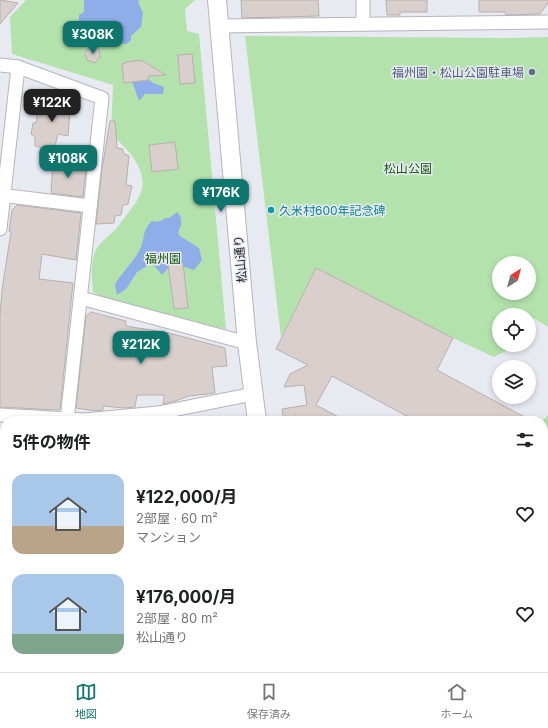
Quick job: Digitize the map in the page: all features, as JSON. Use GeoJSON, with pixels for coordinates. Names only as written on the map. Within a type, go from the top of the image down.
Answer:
{"type":"FeatureCollection","features":[{"type":"Feature","properties":{"kind":"street","name":"松山通り"},"geometry":{"type":"LineString","coordinates":[[217,0],[247,343],[256,416]]}},
{"type":"Feature","properties":{"kind":"street"},"geometry":{"type":"LineString","coordinates":[[363,0],[363,24]]}},
{"type":"Feature","properties":{"kind":"street"},"geometry":{"type":"LineString","coordinates":[[220,26],[548,22]]}},
{"type":"Feature","properties":{"kind":"street"},"geometry":{"type":"LineString","coordinates":[[0,65],[18,67],[102,98],[67,416]]}},
{"type":"Feature","properties":{"kind":"street"},"geometry":{"type":"LineString","coordinates":[[0,229],[2,195],[18,67]]}},
{"type":"Feature","properties":{"kind":"street"},"geometry":{"type":"LineString","coordinates":[[2,195],[90,206]]}},
{"type":"Feature","properties":{"kind":"street"},"geometry":{"type":"LineString","coordinates":[[81,298],[247,343]]}},
{"type":"Feature","properties":{"kind":"street"},"geometry":{"type":"LineString","coordinates":[[133,416],[158,414],[253,394]]}},
{"type":"Feature","properties":{"kind":"street"},"geometry":{"type":"LineString","coordinates":[[0,415],[13,416]]}},
{"type":"Feature","properties":{"kind":"green space","name":"福州園"},"geometry":{"type":"Polygon","coordinates":[[[26,0],[195,0],[185,9],[187,31],[199,34],[226,329],[112,304],[93,292],[92,267],[95,252],[116,229],[137,200],[142,188],[141,172],[128,151],[111,134],[113,85],[12,54],[10,17],[26,0]]]}},
{"type":"Feature","properties":{"kind":"green space","name":"松山公園"},"geometry":{"type":"Polygon","coordinates":[[[245,36],[548,37],[548,327],[536,319],[536,308],[492,308],[492,352],[504,352],[494,357],[453,338],[316,268],[281,337],[245,36]]]}},
{"type":"Feature","properties":{"kind":"water"},"geometry":{"type":"Polygon","coordinates":[[[84,0],[140,0],[138,2],[143,13],[141,27],[131,36],[131,40],[127,44],[115,43],[106,45],[101,35],[95,28],[84,37],[68,41],[63,29],[79,20],[79,15],[84,12],[84,0]]]}},
{"type":"Feature","properties":{"kind":"water"},"geometry":{"type":"Polygon","coordinates":[[[143,75],[153,83],[164,87],[163,94],[145,94],[139,101],[131,78],[143,75]]]}},
{"type":"Feature","properties":{"kind":"water"},"geometry":{"type":"Polygon","coordinates":[[[177,212],[181,219],[178,232],[180,236],[199,248],[202,260],[194,270],[185,267],[169,267],[162,275],[152,263],[137,272],[126,289],[117,295],[115,284],[139,252],[145,231],[149,225],[152,221],[158,222],[169,218],[177,212]]]}},
{"type":"Feature","properties":{"kind":"building"},"geometry":{"type":"Polygon","coordinates":[[[0,0],[18,3],[0,24],[0,0]]]}},
{"type":"Feature","properties":{"kind":"building"},"geometry":{"type":"Polygon","coordinates":[[[241,0],[318,0],[319,16],[242,18],[241,0]]]}},
{"type":"Feature","properties":{"kind":"building"},"geometry":{"type":"Polygon","coordinates":[[[386,0],[427,0],[427,12],[400,12],[400,15],[387,15],[386,0]]]}},
{"type":"Feature","properties":{"kind":"building"},"geometry":{"type":"Polygon","coordinates":[[[479,0],[548,0],[548,3],[540,14],[506,15],[505,12],[479,12],[479,0]]]}},
{"type":"Feature","properties":{"kind":"building"},"geometry":{"type":"Polygon","coordinates":[[[93,46],[99,50],[100,57],[95,63],[87,60],[85,52],[93,46]]]}},
{"type":"Feature","properties":{"kind":"building"},"geometry":{"type":"Polygon","coordinates":[[[192,54],[195,83],[180,84],[178,55],[192,54]]]}},
{"type":"Feature","properties":{"kind":"building"},"geometry":{"type":"Polygon","coordinates":[[[141,60],[166,75],[149,76],[148,80],[124,83],[122,64],[141,60]]]}},
{"type":"Feature","properties":{"kind":"building"},"geometry":{"type":"Polygon","coordinates":[[[51,96],[71,97],[68,136],[58,134],[54,150],[35,146],[35,137],[31,134],[33,123],[36,123],[38,108],[51,110],[51,96]]]}},
{"type":"Feature","properties":{"kind":"building"},"geometry":{"type":"Polygon","coordinates":[[[110,121],[115,121],[117,148],[123,149],[123,153],[129,156],[126,185],[132,186],[128,204],[123,205],[121,215],[115,216],[114,223],[96,224],[102,169],[110,121]]]}},
{"type":"Feature","properties":{"kind":"building"},"geometry":{"type":"Polygon","coordinates":[[[175,142],[178,169],[152,172],[149,145],[175,142]]]}},
{"type":"Feature","properties":{"kind":"building"},"geometry":{"type":"Polygon","coordinates":[[[53,161],[86,167],[83,197],[51,193],[53,161]]]}},
{"type":"Feature","properties":{"kind":"building"},"geometry":{"type":"Polygon","coordinates":[[[17,205],[81,213],[76,260],[42,254],[39,279],[73,283],[60,409],[58,410],[0,407],[0,316],[2,290],[11,232],[9,231],[12,210],[17,205]]]}},
{"type":"Feature","properties":{"kind":"building"},"geometry":{"type":"Polygon","coordinates":[[[183,263],[188,308],[174,309],[168,264],[183,263]]]}},
{"type":"Feature","properties":{"kind":"building"},"geometry":{"type":"Polygon","coordinates":[[[316,268],[453,338],[437,370],[492,400],[492,404],[500,404],[523,416],[407,416],[332,376],[316,405],[337,416],[283,416],[282,409],[307,405],[304,385],[284,387],[290,374],[308,365],[276,349],[316,268]]]}},
{"type":"Feature","properties":{"kind":"building"},"geometry":{"type":"Polygon","coordinates":[[[91,312],[126,321],[126,326],[169,333],[225,348],[227,366],[212,367],[215,393],[189,396],[163,404],[164,395],[137,395],[135,407],[124,408],[103,406],[103,410],[96,411],[76,408],[86,316],[91,312]]]}},
{"type":"Feature","properties":{"kind":"place","name":"福州園・松山公園駐車場"},"geometry":{"type":"Point","coordinates":[532,72]}},
{"type":"Feature","properties":{"kind":"place","name":"久米村600年記念碑"},"geometry":{"type":"Point","coordinates":[271,210]}}]}
